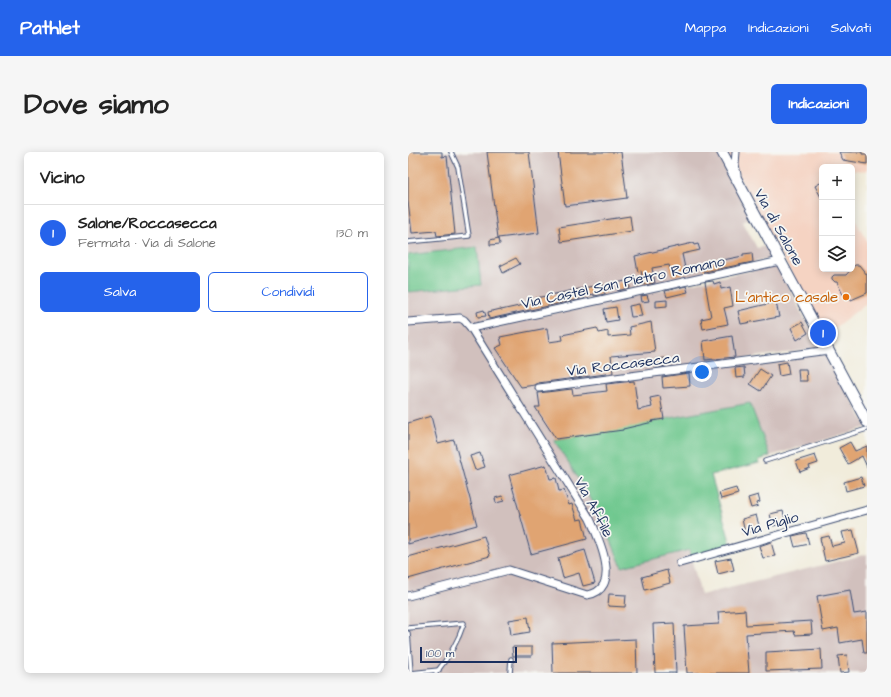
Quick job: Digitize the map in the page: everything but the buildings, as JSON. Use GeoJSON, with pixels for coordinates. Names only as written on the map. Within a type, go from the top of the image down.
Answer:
{"type":"FeatureCollection","features":[{"type":"Feature","properties":{"kind":"street","name":"Via di Salone"},"geometry":{"type":"LineString","coordinates":[[722,152],[867,422]]}},
{"type":"Feature","properties":{"kind":"street"},"geometry":{"type":"LineString","coordinates":[[736,152],[736,170],[742,191]]}},
{"type":"Feature","properties":{"kind":"street","name":"Via Castel San Pietro Romano"},"geometry":{"type":"LineString","coordinates":[[471,328],[780,261]]}},
{"type":"Feature","properties":{"kind":"street","name":"Via Affile"},"geometry":{"type":"LineString","coordinates":[[408,322],[460,318],[464,320],[471,328],[590,519],[601,547],[607,575],[604,584],[599,591],[587,595],[509,570],[408,596]]}},
{"type":"Feature","properties":{"kind":"street","name":"Via Roccasecca"},"geometry":{"type":"LineString","coordinates":[[539,388],[829,350]]}},
{"type":"Feature","properties":{"kind":"street","name":"Via Piglio"},"geometry":{"type":"LineString","coordinates":[[680,563],[867,510]]}},
{"type":"Feature","properties":{"kind":"lane"},"geometry":{"type":"LineString","coordinates":[[408,242],[469,236],[458,167],[451,152]]}},
{"type":"Feature","properties":{"kind":"lane"},"geometry":{"type":"LineString","coordinates":[[765,461],[867,429]]}},
{"type":"Feature","properties":{"kind":"lane"},"geometry":{"type":"LineString","coordinates":[[408,628],[464,623],[459,640],[438,672],[411,672],[408,633]]}},
{"type":"Feature","properties":{"kind":"lane"},"geometry":{"type":"LineString","coordinates":[[510,659],[510,673]]}},
{"type":"Feature","properties":{"kind":"shaded area"},"geometry":{"type":"Polygon","coordinates":[[[408,152],[717,152],[752,216],[743,222],[757,248],[767,246],[773,258],[534,312],[481,329],[777,265],[803,316],[823,348],[701,364],[826,353],[867,427],[770,456],[749,403],[554,440],[591,499],[622,566],[689,550],[701,595],[867,554],[867,673],[408,673],[408,292],[481,285],[477,247],[408,255],[408,152]]]}},
{"type":"Feature","properties":{"kind":"shaded area"},"geometry":{"type":"Polygon","coordinates":[[[725,152],[867,152],[867,171],[855,170],[855,164],[819,164],[819,272],[855,272],[855,219],[867,241],[867,303],[825,335],[725,152]]]}},
{"type":"Feature","properties":{"kind":"green space"},"geometry":{"type":"Polygon","coordinates":[[[477,247],[481,285],[408,292],[408,255],[477,247]]]}},
{"type":"Feature","properties":{"kind":"green space"},"geometry":{"type":"Polygon","coordinates":[[[750,403],[770,456],[759,460],[759,463],[711,475],[732,548],[692,559],[689,550],[622,567],[591,499],[554,440],[750,403]]]}},
{"type":"Feature","properties":{"kind":"place","name":"L'antico casale"},"geometry":{"type":"Point","coordinates":[846,297]}},
{"type":"Feature","properties":{"kind":"place","name":"Salone/Roccasecca"},"geometry":{"type":"Point","coordinates":[823,333]}}]}
